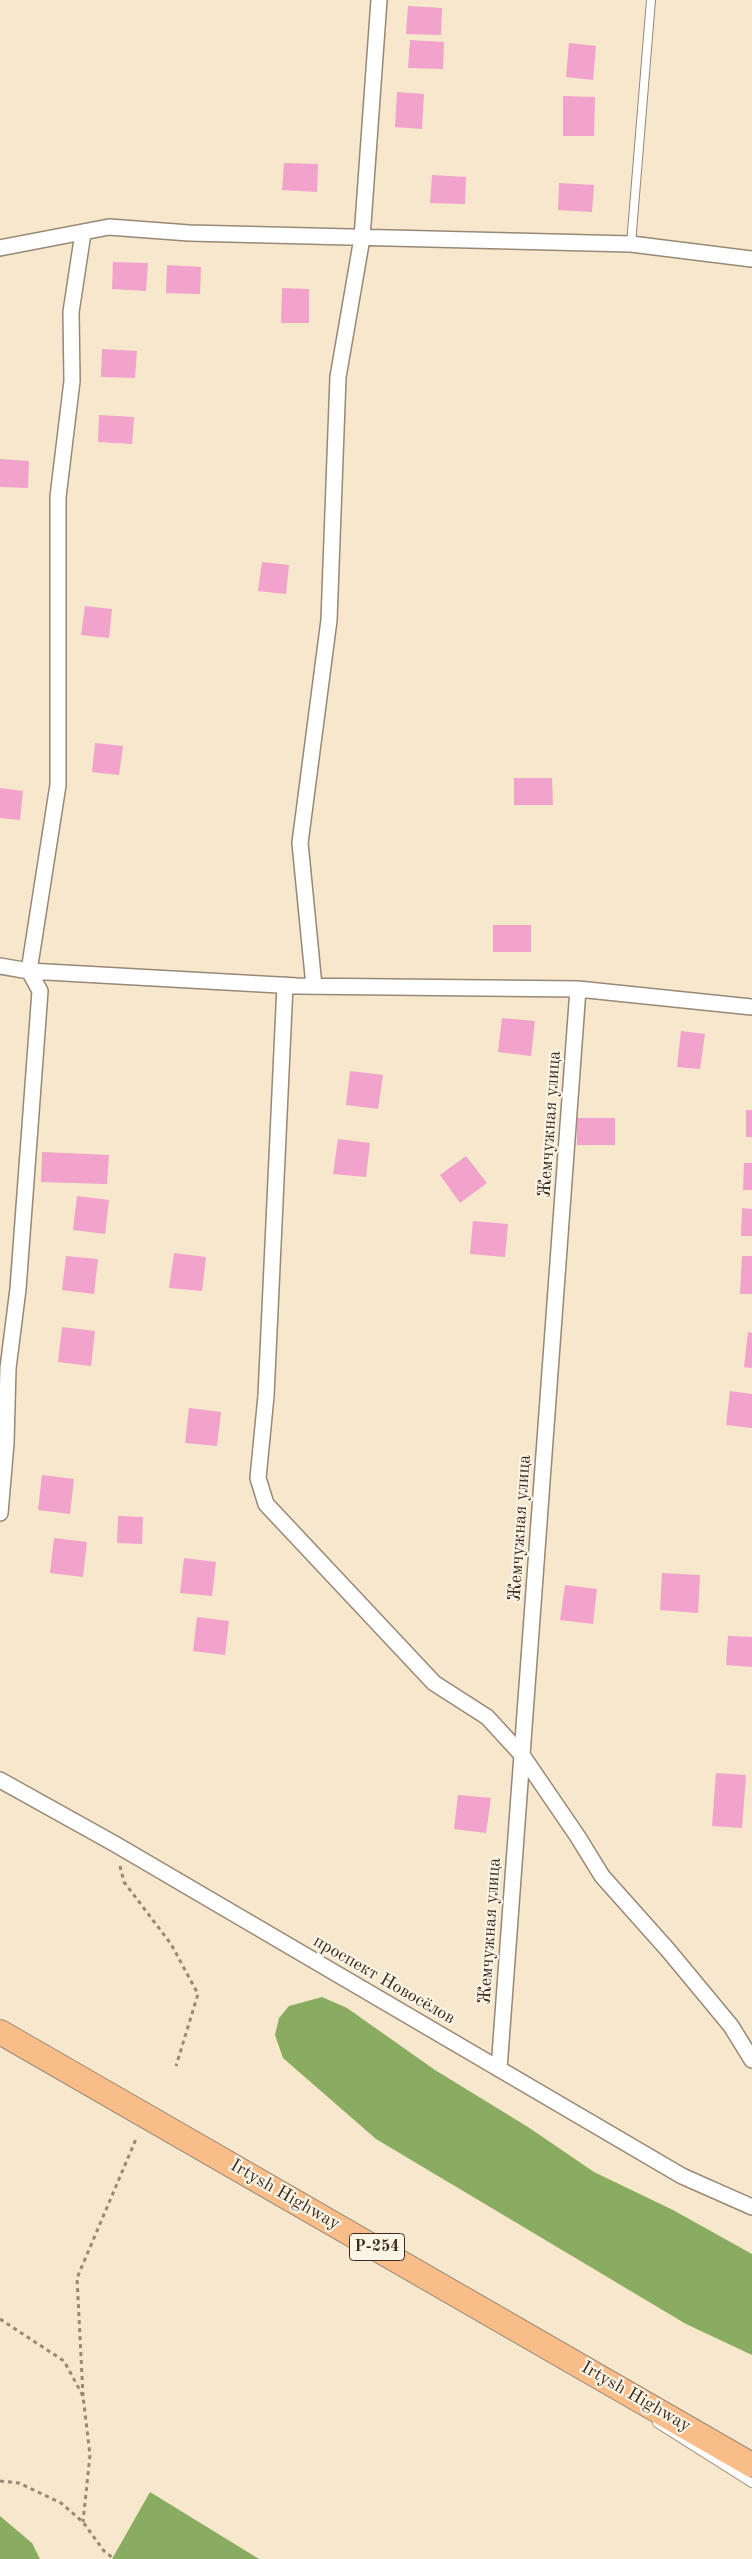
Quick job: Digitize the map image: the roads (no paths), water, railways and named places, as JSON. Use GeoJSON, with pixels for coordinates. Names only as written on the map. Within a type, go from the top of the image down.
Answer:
{"type":"FeatureCollection","features":[{"type":"Feature","properties":{"kind":"highway","name":"Irtysh Highway"},"geometry":{"type":"LineString","coordinates":[[0,2032],[752,2465]]}},
{"type":"Feature","properties":{"kind":"street"},"geometry":{"type":"LineString","coordinates":[[314,986],[300,843],[329,620],[338,377],[362,238],[379,0]]}},
{"type":"Feature","properties":{"kind":"street"},"geometry":{"type":"LineString","coordinates":[[0,248],[109,227],[189,233],[631,244],[752,259]]}},
{"type":"Feature","properties":{"kind":"street"},"geometry":{"type":"LineString","coordinates":[[0,1513],[6,1442],[8,1368],[18,1289],[40,991],[29,971],[58,785],[58,497],[72,381],[71,312],[83,233]]}},
{"type":"Feature","properties":{"kind":"street"},"geometry":{"type":"LineString","coordinates":[[0,966],[29,971],[285,985],[578,989],[752,1007]]}},
{"type":"Feature","properties":{"kind":"street"},"geometry":{"type":"LineString","coordinates":[[285,985],[266,1396],[258,1478],[266,1504],[434,1683],[487,1717],[522,1755],[602,1876],[668,1950],[731,2026],[752,2060]]}},
{"type":"Feature","properties":{"kind":"street","name":"Жемчужная улица"},"geometry":{"type":"LineString","coordinates":[[499,2069],[578,989]]}},
{"type":"Feature","properties":{"kind":"street","name":"проспект Новосёлов"},"geometry":{"type":"LineString","coordinates":[[0,1780],[115,1844],[682,2176],[752,2206]]}},
{"type":"Feature","properties":{"kind":"lane"},"geometry":{"type":"LineString","coordinates":[[631,244],[651,0]]}},
{"type":"Feature","properties":{"kind":"lane"},"geometry":{"type":"LineString","coordinates":[[506,2322],[627,2403]]}},
{"type":"Feature","properties":{"kind":"lane"},"geometry":{"type":"LineString","coordinates":[[651,2419],[752,2483]]}}]}
